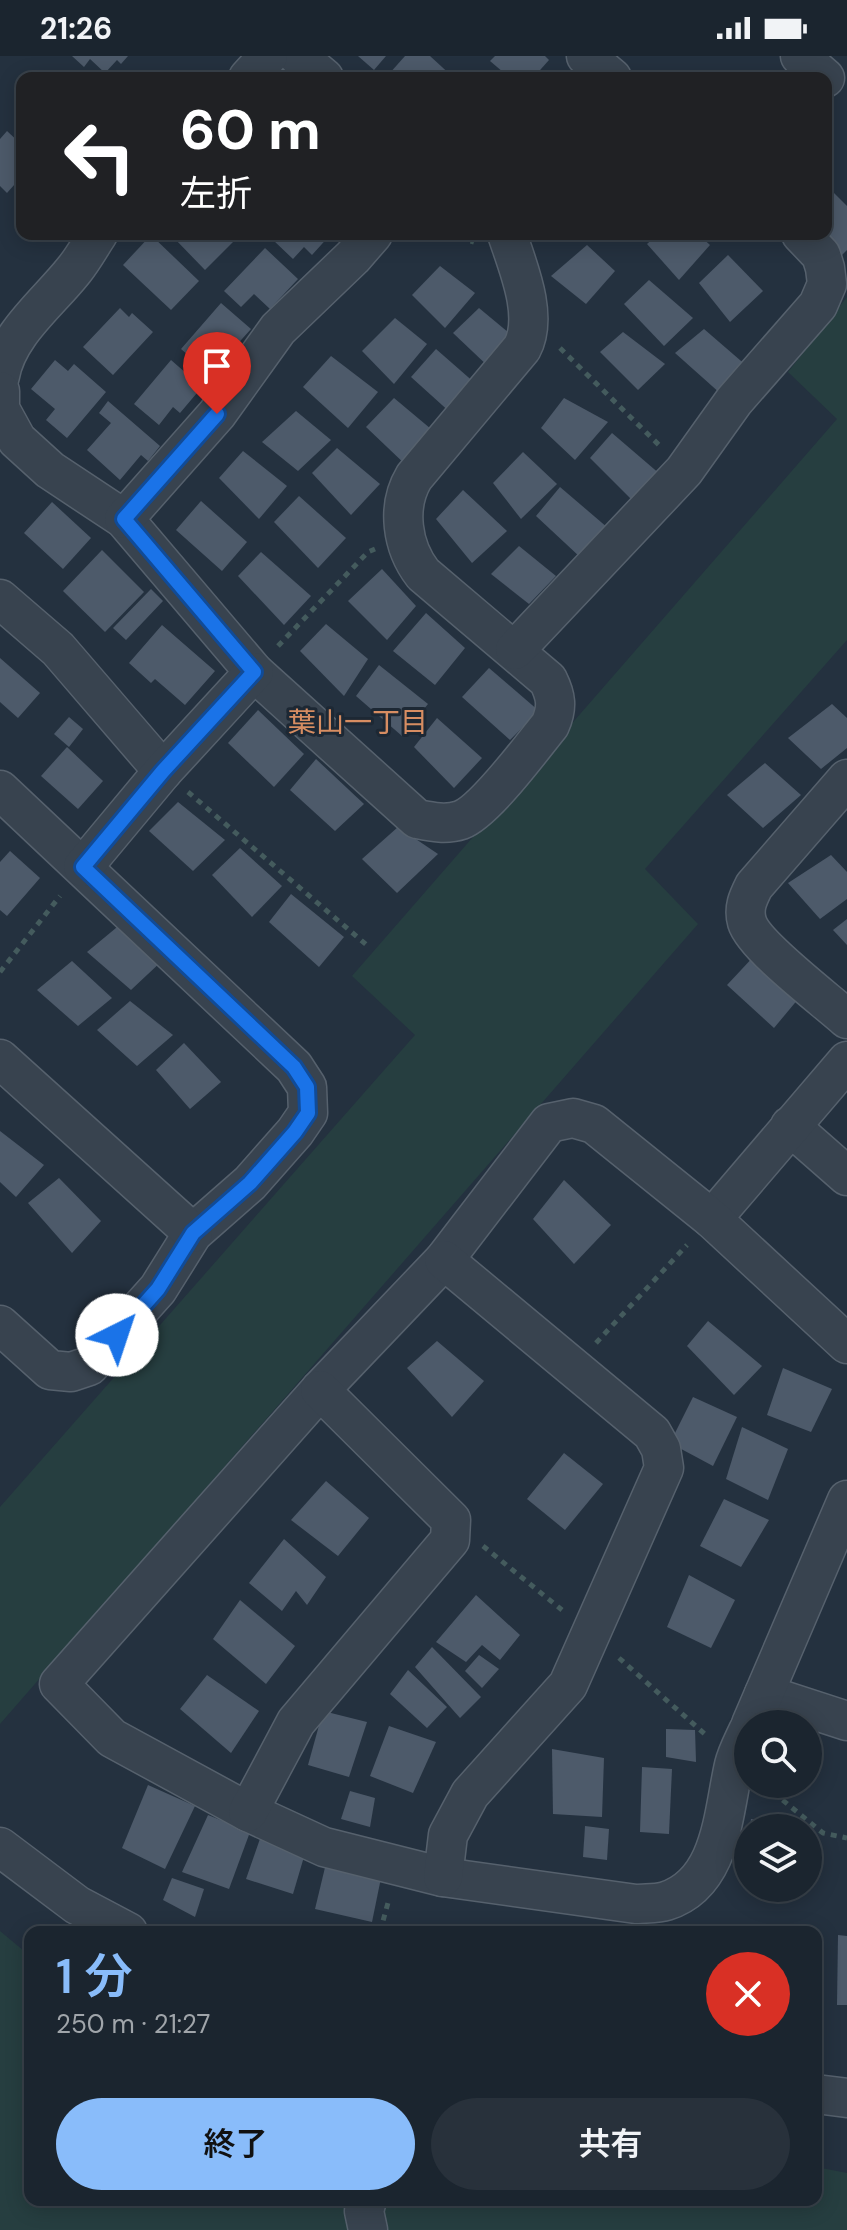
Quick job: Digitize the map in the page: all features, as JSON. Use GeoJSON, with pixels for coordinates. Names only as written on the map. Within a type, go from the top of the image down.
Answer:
{"type":"FeatureCollection","features":[{"type":"Feature","properties":{"kind":"street"},"geometry":{"type":"LineString","coordinates":[[253,72],[268,56]]}},
{"type":"Feature","properties":{"kind":"street"},"geometry":{"type":"LineString","coordinates":[[298,56],[317,72]]}},
{"type":"Feature","properties":{"kind":"street"},"geometry":{"type":"LineString","coordinates":[[800,56],[817,72]]}},
{"type":"Feature","properties":{"kind":"street"},"geometry":{"type":"LineString","coordinates":[[0,376],[3,359],[12,342],[76,268],[94,240]]}},
{"type":"Feature","properties":{"kind":"street"},"geometry":{"type":"LineString","coordinates":[[124,519],[217,414],[278,329],[368,240]]}},
{"type":"Feature","properties":{"kind":"street"},"geometry":{"type":"LineString","coordinates":[[0,391],[0,409],[17,440],[50,470],[124,519],[254,672],[417,819],[440,823],[462,820],[479,809],[550,725],[557,710],[555,693],[548,680],[423,574],[412,560],[405,536],[406,489],[522,348],[528,335],[530,319],[509,240]]}},
{"type":"Feature","properties":{"kind":"street"},"geometry":{"type":"LineString","coordinates":[[515,650],[684,471],[734,401],[823,296],[827,284],[821,255],[807,240]]}},
{"type":"Feature","properties":{"kind":"street"},"geometry":{"type":"LineString","coordinates":[[0,599],[58,649],[163,771]]}},
{"type":"Feature","properties":{"kind":"street"},"geometry":{"type":"LineString","coordinates":[[83,867],[163,771],[254,672]]}},
{"type":"Feature","properties":{"kind":"street"},"geometry":{"type":"LineString","coordinates":[[847,779],[754,886],[746,904],[748,925],[762,944],[847,1019]]}},
{"type":"Feature","properties":{"kind":"street"},"geometry":{"type":"LineString","coordinates":[[0,790],[294,1067],[307,1087],[308,1113],[250,1183],[193,1233],[158,1289],[89,1366],[71,1372],[50,1370],[0,1325]]}},
{"type":"Feature","properties":{"kind":"street"},"geometry":{"type":"LineString","coordinates":[[0,1059],[193,1233]]}},
{"type":"Feature","properties":{"kind":"street"},"geometry":{"type":"LineString","coordinates":[[712,1219],[847,1061]]}},
{"type":"Feature","properties":{"kind":"street"},"geometry":{"type":"LineString","coordinates":[[734,1766],[708,1869],[692,1887],[666,1902],[636,1904],[443,1877],[324,1847],[248,1812],[112,1738],[59,1684],[320,1390],[444,1260],[549,1123],[573,1118],[594,1124],[712,1219],[847,1344]]}},
{"type":"Feature","properties":{"kind":"street"},"geometry":{"type":"LineString","coordinates":[[790,1126],[847,1176]]}},
{"type":"Feature","properties":{"kind":"street"},"geometry":{"type":"LineString","coordinates":[[443,1877],[448,1835],[470,1794],[568,1685],[664,1468],[661,1449],[652,1433],[444,1260]]}},
{"type":"Feature","properties":{"kind":"street"},"geometry":{"type":"LineString","coordinates":[[248,1812],[296,1722],[450,1540],[451,1520],[320,1390]]}},
{"type":"Feature","properties":{"kind":"street"},"geometry":{"type":"LineString","coordinates":[[847,1500],[757,1709],[847,1721]]}},
{"type":"Feature","properties":{"kind":"street"},"geometry":{"type":"LineString","coordinates":[[0,1847],[77,1905],[117,1926]]}},
{"type":"Feature","properties":{"kind":"street"},"geometry":{"type":"LineString","coordinates":[[822,2095],[847,2098]]}},
{"type":"Feature","properties":{"kind":"street"},"geometry":{"type":"LineString","coordinates":[[365,2206],[368,2230]]}},
{"type":"Feature","properties":{"kind":"path"},"geometry":{"type":"LineString","coordinates":[[530,319],[684,471]]}},
{"type":"Feature","properties":{"kind":"path"},"geometry":{"type":"LineString","coordinates":[[254,672],[368,552],[405,536]]}},
{"type":"Feature","properties":{"kind":"path"},"geometry":{"type":"LineString","coordinates":[[163,771],[369,947]]}},
{"type":"Feature","properties":{"kind":"path"},"geometry":{"type":"LineString","coordinates":[[0,972],[83,867]]}},
{"type":"Feature","properties":{"kind":"path"},"geometry":{"type":"LineString","coordinates":[[574,1367],[712,1219]]}},
{"type":"Feature","properties":{"kind":"path"},"geometry":{"type":"LineString","coordinates":[[780,1798],[823,1833],[847,1838]]}},
{"type":"Feature","properties":{"kind":"green space"},"geometry":{"type":"Polygon","coordinates":[[[847,297],[847,640],[645,869],[698,924],[0,1724],[0,1507],[415,1035],[352,976],[837,419],[788,372],[847,297]]]}},
{"type":"Feature","properties":{"kind":"green space"},"geometry":{"type":"Polygon","coordinates":[[[0,1931],[24,1951],[24,2206],[822,2206],[822,2168],[847,2173],[847,2230],[0,2230],[0,1931]]]}},
{"type":"Feature","properties":{"kind":"building"},"geometry":{"type":"Polygon","coordinates":[[[72,56],[128,56],[121,64],[117,60],[106,72],[90,59],[84,67],[72,56]]]}},
{"type":"Feature","properties":{"kind":"building"},"geometry":{"type":"Polygon","coordinates":[[[358,56],[386,56],[374,70],[358,56]]]}},
{"type":"Feature","properties":{"kind":"building"},"geometry":{"type":"Polygon","coordinates":[[[405,56],[430,56],[447,72],[391,72],[405,56]]]}},
{"type":"Feature","properties":{"kind":"building"},"geometry":{"type":"Polygon","coordinates":[[[495,56],[545,56],[549,60],[538,72],[503,72],[490,61],[495,56]]]}},
{"type":"Feature","properties":{"kind":"building"},"geometry":{"type":"Polygon","coordinates":[[[7,131],[16,139],[16,183],[7,193],[0,186],[0,139],[7,131]]]}},
{"type":"Feature","properties":{"kind":"building"},"geometry":{"type":"Polygon","coordinates":[[[832,191],[847,206],[847,250],[839,258],[829,240],[832,240],[832,191]]]}},
{"type":"Feature","properties":{"kind":"building"},"geometry":{"type":"Polygon","coordinates":[[[146,240],[156,240],[199,281],[171,310],[123,265],[146,240]]]}},
{"type":"Feature","properties":{"kind":"building"},"geometry":{"type":"Polygon","coordinates":[[[176,240],[235,240],[205,270],[176,240]]]}},
{"type":"Feature","properties":{"kind":"building"},"geometry":{"type":"Polygon","coordinates":[[[273,240],[326,240],[312,255],[304,247],[293,259],[273,240]]]}},
{"type":"Feature","properties":{"kind":"building"},"geometry":{"type":"Polygon","coordinates":[[[651,240],[705,240],[710,245],[679,280],[647,244],[651,240]]]}},
{"type":"Feature","properties":{"kind":"building"},"geometry":{"type":"Polygon","coordinates":[[[587,245],[615,271],[586,304],[551,276],[587,245]]]}},
{"type":"Feature","properties":{"kind":"building"},"geometry":{"type":"Polygon","coordinates":[[[265,248],[298,279],[270,309],[254,294],[241,307],[224,291],[265,248]]]}},
{"type":"Feature","properties":{"kind":"building"},"geometry":{"type":"Polygon","coordinates":[[[728,255],[763,291],[730,322],[699,283],[728,255]]]}},
{"type":"Feature","properties":{"kind":"building"},"geometry":{"type":"Polygon","coordinates":[[[440,266],[475,293],[445,328],[412,295],[440,266]]]}},
{"type":"Feature","properties":{"kind":"building"},"geometry":{"type":"Polygon","coordinates":[[[649,280],[693,318],[664,346],[624,304],[649,280]]]}},
{"type":"Feature","properties":{"kind":"building"},"geometry":{"type":"Polygon","coordinates":[[[221,303],[251,329],[225,358],[217,352],[203,368],[181,349],[221,303]]]}},
{"type":"Feature","properties":{"kind":"building"},"geometry":{"type":"Polygon","coordinates":[[[120,308],[129,317],[132,313],[153,332],[113,375],[83,347],[120,308]]]}},
{"type":"Feature","properties":{"kind":"building"},"geometry":{"type":"Polygon","coordinates":[[[479,308],[515,338],[491,369],[453,333],[479,308]]]}},
{"type":"Feature","properties":{"kind":"building"},"geometry":{"type":"Polygon","coordinates":[[[395,318],[427,344],[394,384],[362,351],[395,318]]]}},
{"type":"Feature","properties":{"kind":"building"},"geometry":{"type":"Polygon","coordinates":[[[704,329],[748,367],[721,394],[675,353],[704,329]]]}},
{"type":"Feature","properties":{"kind":"building"},"geometry":{"type":"Polygon","coordinates":[[[623,332],[665,364],[638,390],[600,352],[623,332]]]}},
{"type":"Feature","properties":{"kind":"building"},"geometry":{"type":"Polygon","coordinates":[[[436,349],[476,384],[452,414],[411,377],[436,349]]]}},
{"type":"Feature","properties":{"kind":"building"},"geometry":{"type":"Polygon","coordinates":[[[331,356],[378,392],[348,428],[303,387],[331,356]]]}},
{"type":"Feature","properties":{"kind":"building"},"geometry":{"type":"Polygon","coordinates":[[[55,360],[68,371],[74,364],[106,392],[67,438],[46,420],[55,409],[31,389],[55,360]]]}},
{"type":"Feature","properties":{"kind":"building"},"geometry":{"type":"Polygon","coordinates":[[[171,360],[202,387],[180,413],[173,407],[159,425],[134,404],[171,360]]]}},
{"type":"Feature","properties":{"kind":"building"},"geometry":{"type":"Polygon","coordinates":[[[394,398],[437,434],[408,467],[366,427],[394,398]]]}},
{"type":"Feature","properties":{"kind":"building"},"geometry":{"type":"Polygon","coordinates":[[[564,398],[608,422],[575,460],[541,428],[564,398]]]}},
{"type":"Feature","properties":{"kind":"building"},"geometry":{"type":"Polygon","coordinates":[[[108,401],[160,446],[148,461],[141,455],[120,480],[87,450],[111,423],[99,413],[108,401]]]}},
{"type":"Feature","properties":{"kind":"building"},"geometry":{"type":"Polygon","coordinates":[[[296,411],[331,440],[298,471],[262,442],[296,411]]]}},
{"type":"Feature","properties":{"kind":"building"},"geometry":{"type":"Polygon","coordinates":[[[612,433],[661,475],[634,502],[590,458],[612,433]]]}},
{"type":"Feature","properties":{"kind":"building"},"geometry":{"type":"Polygon","coordinates":[[[337,448],[380,484],[351,515],[312,473],[337,448]]]}},
{"type":"Feature","properties":{"kind":"building"},"geometry":{"type":"Polygon","coordinates":[[[243,451],[287,486],[259,519],[219,478],[243,451]]]}},
{"type":"Feature","properties":{"kind":"building"},"geometry":{"type":"Polygon","coordinates":[[[523,452],[557,484],[521,519],[493,483],[523,452]]]}},
{"type":"Feature","properties":{"kind":"building"},"geometry":{"type":"Polygon","coordinates":[[[560,487],[608,528],[580,557],[536,516],[560,487]]]}},
{"type":"Feature","properties":{"kind":"building"},"geometry":{"type":"Polygon","coordinates":[[[463,490],[507,531],[472,563],[436,519],[463,490]]]}},
{"type":"Feature","properties":{"kind":"building"},"geometry":{"type":"Polygon","coordinates":[[[299,496],[346,538],[318,568],[274,522],[299,496]]]}},
{"type":"Feature","properties":{"kind":"building"},"geometry":{"type":"Polygon","coordinates":[[[201,501],[247,542],[222,571],[176,530],[201,501]]]}},
{"type":"Feature","properties":{"kind":"building"},"geometry":{"type":"Polygon","coordinates":[[[52,502],[91,538],[63,569],[24,533],[52,502]]]}},
{"type":"Feature","properties":{"kind":"building"},"geometry":{"type":"Polygon","coordinates":[[[519,546],[556,576],[529,604],[491,574],[519,546]]]}},
{"type":"Feature","properties":{"kind":"building"},"geometry":{"type":"Polygon","coordinates":[[[102,550],[144,592],[105,632],[63,591],[102,550]]]}},
{"type":"Feature","properties":{"kind":"building"},"geometry":{"type":"Polygon","coordinates":[[[261,552],[311,596],[284,625],[238,576],[261,552]]]}},
{"type":"Feature","properties":{"kind":"building"},"geometry":{"type":"Polygon","coordinates":[[[382,569],[416,606],[387,640],[348,601],[382,569]]]}},
{"type":"Feature","properties":{"kind":"building"},"geometry":{"type":"Polygon","coordinates":[[[151,589],[163,601],[126,640],[113,628],[151,589]]]}},
{"type":"Feature","properties":{"kind":"building"},"geometry":{"type":"Polygon","coordinates":[[[426,613],[465,648],[435,685],[393,651],[426,613]]]}},
{"type":"Feature","properties":{"kind":"building"},"geometry":{"type":"Polygon","coordinates":[[[326,624],[368,659],[344,696],[300,651],[326,624]]]}},
{"type":"Feature","properties":{"kind":"building"},"geometry":{"type":"Polygon","coordinates":[[[162,625],[215,671],[185,705],[155,679],[151,683],[129,663],[162,625]]]}},
{"type":"Feature","properties":{"kind":"building"},"geometry":{"type":"Polygon","coordinates":[[[0,658],[40,693],[18,718],[0,702],[0,658]]]}},
{"type":"Feature","properties":{"kind":"building"},"geometry":{"type":"Polygon","coordinates":[[[379,665],[428,704],[402,736],[356,696],[379,665]]]}},
{"type":"Feature","properties":{"kind":"building"},"geometry":{"type":"Polygon","coordinates":[[[489,668],[539,711],[510,740],[462,697],[489,668]]]}},
{"type":"Feature","properties":{"kind":"building"},"geometry":{"type":"Polygon","coordinates":[[[832,704],[847,718],[847,748],[821,769],[788,738],[832,704]]]}},
{"type":"Feature","properties":{"kind":"building"},"geometry":{"type":"Polygon","coordinates":[[[258,710],[304,754],[274,787],[228,743],[258,710]]]}},
{"type":"Feature","properties":{"kind":"building"},"geometry":{"type":"Polygon","coordinates":[[[69,717],[83,729],[69,747],[54,734],[69,717]]]}},
{"type":"Feature","properties":{"kind":"building"},"geometry":{"type":"Polygon","coordinates":[[[437,718],[482,758],[454,788],[414,747],[437,718]]]}},
{"type":"Feature","properties":{"kind":"building"},"geometry":{"type":"Polygon","coordinates":[[[67,747],[103,781],[78,809],[41,776],[67,747]]]}},
{"type":"Feature","properties":{"kind":"building"},"geometry":{"type":"Polygon","coordinates":[[[316,759],[364,804],[335,831],[290,790],[316,759]]]}},
{"type":"Feature","properties":{"kind":"building"},"geometry":{"type":"Polygon","coordinates":[[[765,763],[801,795],[763,828],[727,795],[765,763]]]}},
{"type":"Feature","properties":{"kind":"building"},"geometry":{"type":"Polygon","coordinates":[[[178,802],[225,840],[193,871],[149,831],[178,802]]]}},
{"type":"Feature","properties":{"kind":"building"},"geometry":{"type":"Polygon","coordinates":[[[398,827],[438,854],[397,893],[362,859],[398,827]]]}},
{"type":"Feature","properties":{"kind":"building"},"geometry":{"type":"Polygon","coordinates":[[[240,848],[282,886],[252,917],[212,875],[240,848]]]}},
{"type":"Feature","properties":{"kind":"building"},"geometry":{"type":"Polygon","coordinates":[[[10,851],[40,878],[7,916],[0,910],[0,862],[10,851]]]}},
{"type":"Feature","properties":{"kind":"building"},"geometry":{"type":"Polygon","coordinates":[[[831,855],[847,872],[847,899],[820,919],[788,883],[831,855]]]}},
{"type":"Feature","properties":{"kind":"building"},"geometry":{"type":"Polygon","coordinates":[[[291,894],[344,937],[319,967],[269,922],[291,894]]]}},
{"type":"Feature","properties":{"kind":"building"},"geometry":{"type":"Polygon","coordinates":[[[847,919],[847,945],[833,930],[847,919]]]}},
{"type":"Feature","properties":{"kind":"building"},"geometry":{"type":"Polygon","coordinates":[[[122,923],[164,959],[131,990],[87,952],[122,923]]]}},
{"type":"Feature","properties":{"kind":"building"},"geometry":{"type":"Polygon","coordinates":[[[756,954],[804,992],[774,1028],[727,985],[756,954]]]}},
{"type":"Feature","properties":{"kind":"building"},"geometry":{"type":"Polygon","coordinates":[[[72,961],[112,998],[78,1026],[37,990],[72,961]]]}},
{"type":"Feature","properties":{"kind":"building"},"geometry":{"type":"Polygon","coordinates":[[[130,1001],[173,1035],[137,1066],[97,1030],[130,1001]]]}},
{"type":"Feature","properties":{"kind":"building"},"geometry":{"type":"Polygon","coordinates":[[[184,1043],[221,1082],[190,1109],[156,1070],[184,1043]]]}},
{"type":"Feature","properties":{"kind":"building"},"geometry":{"type":"Polygon","coordinates":[[[0,1131],[44,1165],[16,1197],[0,1182],[0,1131]]]}},
{"type":"Feature","properties":{"kind":"building"},"geometry":{"type":"Polygon","coordinates":[[[59,1178],[101,1221],[72,1253],[28,1203],[59,1178]]]}},
{"type":"Feature","properties":{"kind":"building"},"geometry":{"type":"Polygon","coordinates":[[[564,1180],[611,1225],[574,1264],[533,1219],[564,1180]]]}},
{"type":"Feature","properties":{"kind":"building"},"geometry":{"type":"Polygon","coordinates":[[[708,1321],[762,1366],[734,1395],[687,1346],[708,1321]]]}},
{"type":"Feature","properties":{"kind":"building"},"geometry":{"type":"Polygon","coordinates":[[[437,1341],[484,1381],[452,1417],[407,1368],[437,1341]]]}},
{"type":"Feature","properties":{"kind":"building"},"geometry":{"type":"Polygon","coordinates":[[[783,1368],[832,1389],[811,1432],[767,1415],[783,1368]]]}},
{"type":"Feature","properties":{"kind":"building"},"geometry":{"type":"Polygon","coordinates":[[[693,1397],[737,1417],[713,1466],[670,1443],[693,1397]]]}},
{"type":"Feature","properties":{"kind":"building"},"geometry":{"type":"Polygon","coordinates":[[[742,1427],[788,1449],[768,1500],[726,1479],[742,1427]]]}},
{"type":"Feature","properties":{"kind":"building"},"geometry":{"type":"Polygon","coordinates":[[[564,1453],[603,1484],[565,1530],[527,1499],[564,1453]]]}},
{"type":"Feature","properties":{"kind":"building"},"geometry":{"type":"Polygon","coordinates":[[[326,1481],[369,1518],[338,1556],[291,1520],[326,1481]]]}},
{"type":"Feature","properties":{"kind":"building"},"geometry":{"type":"Polygon","coordinates":[[[724,1499],[769,1520],[741,1567],[700,1546],[724,1499]]]}},
{"type":"Feature","properties":{"kind":"building"},"geometry":{"type":"Polygon","coordinates":[[[284,1539],[326,1577],[307,1605],[296,1591],[282,1611],[249,1583],[284,1539]]]}},
{"type":"Feature","properties":{"kind":"building"},"geometry":{"type":"Polygon","coordinates":[[[689,1575],[735,1600],[711,1648],[667,1627],[689,1575]]]}},
{"type":"Feature","properties":{"kind":"building"},"geometry":{"type":"Polygon","coordinates":[[[476,1595],[520,1635],[500,1660],[482,1645],[466,1662],[436,1642],[476,1595]]]}},
{"type":"Feature","properties":{"kind":"building"},"geometry":{"type":"Polygon","coordinates":[[[240,1600],[295,1646],[266,1684],[213,1639],[240,1600]]]}},
{"type":"Feature","properties":{"kind":"building"},"geometry":{"type":"Polygon","coordinates":[[[432,1647],[481,1697],[460,1718],[415,1667],[432,1647]]]}},
{"type":"Feature","properties":{"kind":"building"},"geometry":{"type":"Polygon","coordinates":[[[479,1655],[499,1669],[482,1688],[465,1671],[479,1655]]]}},
{"type":"Feature","properties":{"kind":"building"},"geometry":{"type":"Polygon","coordinates":[[[408,1670],[447,1707],[427,1728],[390,1694],[408,1670]]]}},
{"type":"Feature","properties":{"kind":"building"},"geometry":{"type":"Polygon","coordinates":[[[207,1675],[259,1711],[231,1753],[180,1709],[207,1675]]]}},
{"type":"Feature","properties":{"kind":"building"},"geometry":{"type":"Polygon","coordinates":[[[323,1711],[367,1722],[349,1777],[308,1765],[323,1711]]]}},
{"type":"Feature","properties":{"kind":"building"},"geometry":{"type":"Polygon","coordinates":[[[389,1726],[436,1742],[413,1793],[370,1776],[389,1726]]]}},
{"type":"Feature","properties":{"kind":"building"},"geometry":{"type":"Polygon","coordinates":[[[666,1729],[695,1730],[696,1762],[666,1757],[666,1729]]]}},
{"type":"Feature","properties":{"kind":"building"},"geometry":{"type":"Polygon","coordinates":[[[552,1749],[604,1758],[602,1817],[553,1814],[552,1749]]]}},
{"type":"Feature","properties":{"kind":"building"},"geometry":{"type":"Polygon","coordinates":[[[642,1767],[672,1769],[669,1834],[640,1832],[642,1767]]]}},
{"type":"Feature","properties":{"kind":"building"},"geometry":{"type":"Polygon","coordinates":[[[148,1785],[195,1806],[165,1869],[122,1848],[148,1785]]]}},
{"type":"Feature","properties":{"kind":"building"},"geometry":{"type":"Polygon","coordinates":[[[350,1791],[375,1798],[370,1827],[341,1819],[350,1791]]]}},
{"type":"Feature","properties":{"kind":"building"},"geometry":{"type":"Polygon","coordinates":[[[208,1815],[250,1832],[229,1889],[182,1872],[208,1815]]]}},
{"type":"Feature","properties":{"kind":"building"},"geometry":{"type":"Polygon","coordinates":[[[585,1826],[609,1829],[607,1860],[583,1857],[585,1826]]]}},
{"type":"Feature","properties":{"kind":"building"},"geometry":{"type":"Polygon","coordinates":[[[262,1833],[306,1850],[293,1894],[246,1879],[262,1833]]]}},
{"type":"Feature","properties":{"kind":"building"},"geometry":{"type":"Polygon","coordinates":[[[328,1855],[382,1873],[372,1922],[315,1909],[328,1855]]]}},
{"type":"Feature","properties":{"kind":"building"},"geometry":{"type":"Polygon","coordinates":[[[172,1878],[204,1889],[195,1917],[163,1900],[172,1878]]]}},
{"type":"Feature","properties":{"kind":"building"},"geometry":{"type":"Polygon","coordinates":[[[838,1935],[847,1936],[847,2005],[837,2005],[838,1935]]]}},
{"type":"Feature","properties":{"kind":"district","name":"葉山一丁目"},"geometry":{"type":"Point","coordinates":[358,722]}},
{"type":"Feature","properties":{"kind":"route"},"geometry":{"type":"LineString","coordinates":[[117,1335],[158,1289],[193,1233],[250,1183],[308,1113],[307,1087],[294,1067],[83,867],[163,771],[254,672],[124,519],[217,414]]}}]}
